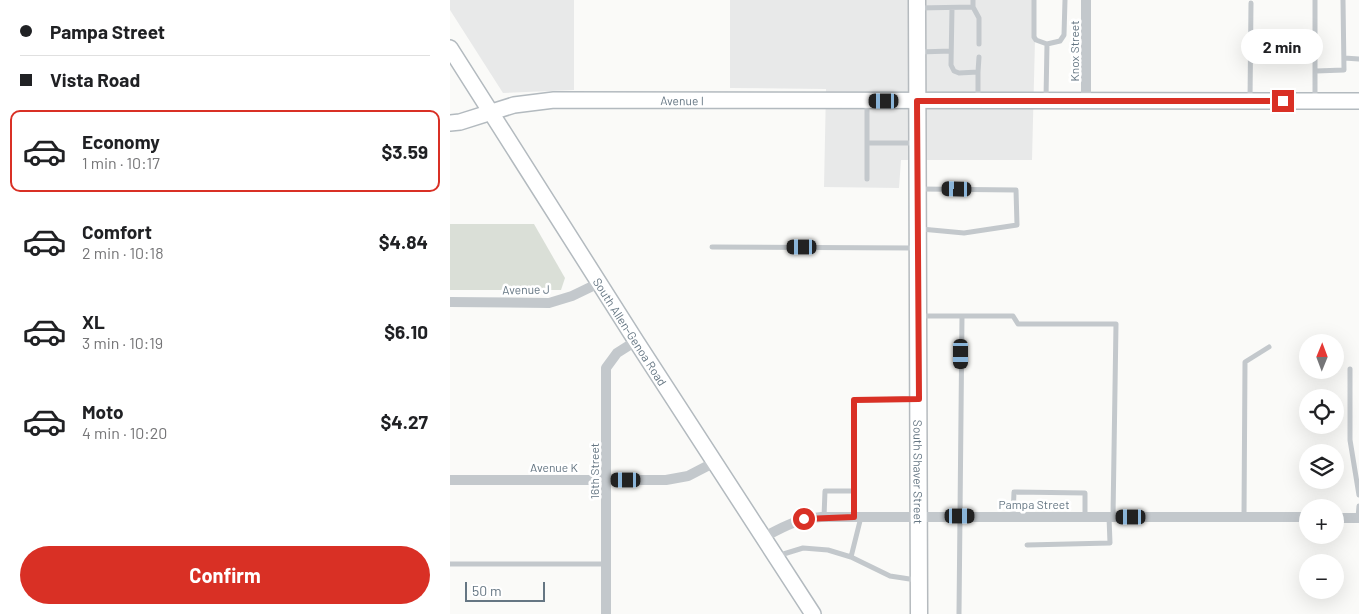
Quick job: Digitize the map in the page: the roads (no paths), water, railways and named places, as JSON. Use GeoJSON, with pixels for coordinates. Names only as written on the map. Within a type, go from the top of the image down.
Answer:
{"type":"FeatureCollection","features":[{"type":"Feature","properties":{"kind":"main road","name":"South Shaver Street"},"geometry":{"type":"LineString","coordinates":[[917,4],[918,614]]}},
{"type":"Feature","properties":{"kind":"street","name":"Knox Street"},"geometry":{"type":"LineString","coordinates":[[1086,0],[1086,101]]}},
{"type":"Feature","properties":{"kind":"street","name":"South Allen-Genoa Road"},"geometry":{"type":"LineString","coordinates":[[450,48],[636,341],[813,614]]}},
{"type":"Feature","properties":{"kind":"street","name":"Avenue I"},"geometry":{"type":"LineString","coordinates":[[450,123],[460,122],[514,105],[554,100],[1359,101]]}},
{"type":"Feature","properties":{"kind":"street","name":"Avenue J"},"geometry":{"type":"LineString","coordinates":[[450,302],[549,303],[572,296],[599,283]]}},
{"type":"Feature","properties":{"kind":"street","name":"16th Street"},"geometry":{"type":"LineString","coordinates":[[606,614],[606,368],[617,353],[636,341]]}},
{"type":"Feature","properties":{"kind":"street","name":"Avenue K"},"geometry":{"type":"LineString","coordinates":[[450,480],[666,480],[688,476],[715,462]]}},
{"type":"Feature","properties":{"kind":"street","name":"Pampa Street"},"geometry":{"type":"LineString","coordinates":[[764,537],[790,523],[804,519],[824,517],[1299,518]]}},
{"type":"Feature","properties":{"kind":"street"},"geometry":{"type":"LineString","coordinates":[[1344,518],[1359,518]]}},
{"type":"Feature","properties":{"kind":"lane"},"geometry":{"type":"LineString","coordinates":[[974,0],[973,7],[979,18],[979,44]]}},
{"type":"Feature","properties":{"kind":"lane"},"geometry":{"type":"LineString","coordinates":[[1034,0],[1034,35],[1036,40],[1047,44],[1060,41],[1064,35],[1065,0]]}},
{"type":"Feature","properties":{"kind":"lane"},"geometry":{"type":"LineString","coordinates":[[1316,0],[1316,101]]}},
{"type":"Feature","properties":{"kind":"lane"},"geometry":{"type":"LineString","coordinates":[[1316,71],[1344,70],[1343,0]]}},
{"type":"Feature","properties":{"kind":"lane"},"geometry":{"type":"LineString","coordinates":[[1250,101],[1251,3]]}},
{"type":"Feature","properties":{"kind":"lane"},"geometry":{"type":"LineString","coordinates":[[917,4],[952,8],[973,7]]}},
{"type":"Feature","properties":{"kind":"lane"},"geometry":{"type":"LineString","coordinates":[[952,8],[951,65],[954,71],[959,73],[978,72]]}},
{"type":"Feature","properties":{"kind":"lane"},"geometry":{"type":"LineString","coordinates":[[1046,101],[1047,44]]}},
{"type":"Feature","properties":{"kind":"lane"},"geometry":{"type":"LineString","coordinates":[[917,52],[951,51]]}},
{"type":"Feature","properties":{"kind":"lane"},"geometry":{"type":"LineString","coordinates":[[978,101],[979,57]]}},
{"type":"Feature","properties":{"kind":"lane"},"geometry":{"type":"LineString","coordinates":[[1344,58],[1359,59]]}},
{"type":"Feature","properties":{"kind":"lane"},"geometry":{"type":"LineString","coordinates":[[867,100],[867,179]]}},
{"type":"Feature","properties":{"kind":"lane"},"geometry":{"type":"LineString","coordinates":[[867,143],[917,143]]}},
{"type":"Feature","properties":{"kind":"lane"},"geometry":{"type":"LineString","coordinates":[[918,189],[1016,190],[1017,225],[964,233],[918,229]]}},
{"type":"Feature","properties":{"kind":"lane"},"geometry":{"type":"LineString","coordinates":[[712,247],[918,248]]}},
{"type":"Feature","properties":{"kind":"lane"},"geometry":{"type":"LineString","coordinates":[[919,316],[1013,316],[1018,324],[1116,324],[1110,543],[1028,545]]}},
{"type":"Feature","properties":{"kind":"lane"},"geometry":{"type":"LineString","coordinates":[[959,614],[962,316]]}},
{"type":"Feature","properties":{"kind":"lane"},"geometry":{"type":"LineString","coordinates":[[1244,517],[1245,362],[1269,347]]}},
{"type":"Feature","properties":{"kind":"lane"},"geometry":{"type":"LineString","coordinates":[[1350,369],[1350,440],[1359,495]]}},
{"type":"Feature","properties":{"kind":"lane"},"geometry":{"type":"LineString","coordinates":[[851,557],[858,517],[854,491],[854,400],[919,399]]}},
{"type":"Feature","properties":{"kind":"lane"},"geometry":{"type":"LineString","coordinates":[[824,517],[825,491],[854,491]]}},
{"type":"Feature","properties":{"kind":"lane"},"geometry":{"type":"LineString","coordinates":[[1013,517],[1014,492],[1085,493],[1085,517]]}},
{"type":"Feature","properties":{"kind":"lane"},"geometry":{"type":"LineString","coordinates":[[1359,506],[1359,518]]}},
{"type":"Feature","properties":{"kind":"lane"},"geometry":{"type":"LineString","coordinates":[[776,556],[803,548],[828,550],[851,557],[890,576],[919,581]]}},
{"type":"Feature","properties":{"kind":"lane"},"geometry":{"type":"LineString","coordinates":[[450,564],[607,564]]}}]}
